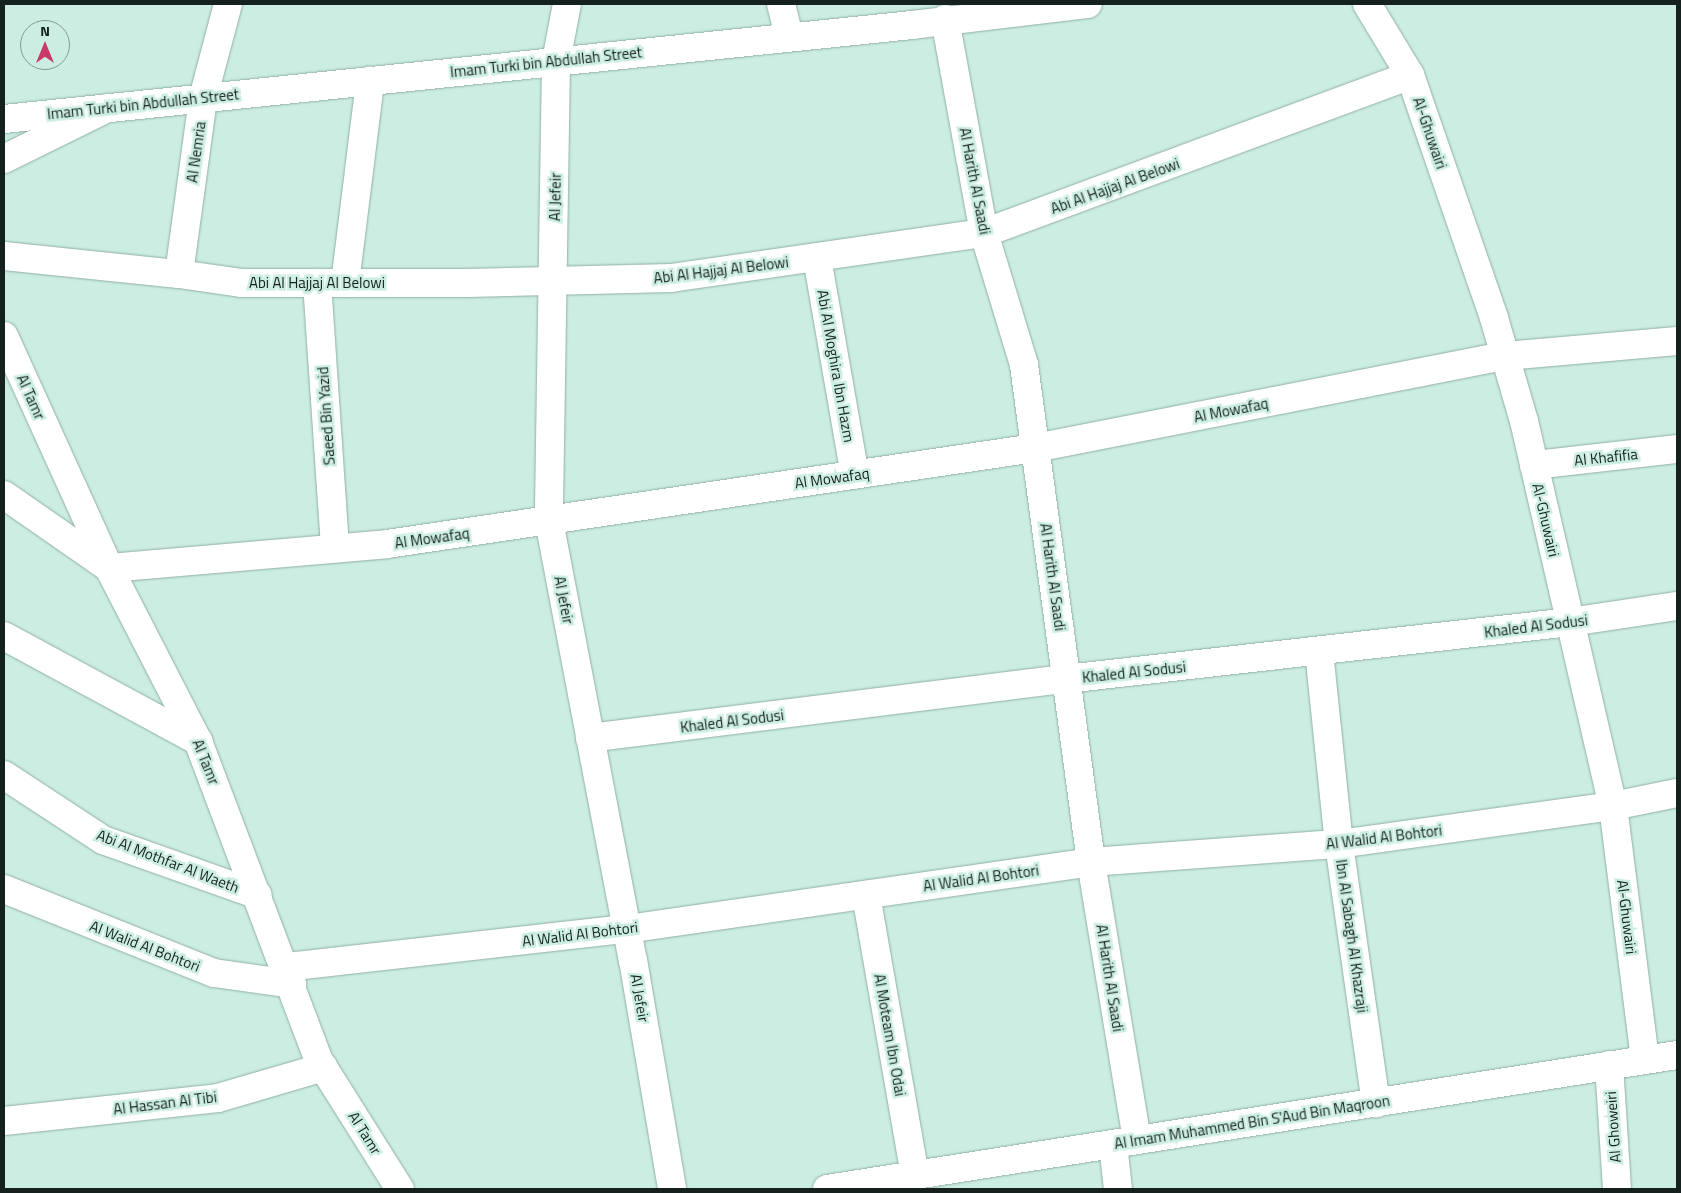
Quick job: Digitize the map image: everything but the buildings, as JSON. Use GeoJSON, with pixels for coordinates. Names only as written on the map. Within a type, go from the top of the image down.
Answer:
{"type":"FeatureCollection","features":[{"type":"Feature","properties":{"kind":"street","name":"Al Nemria"},"geometry":{"type":"LineString","coordinates":[[180,274],[203,98],[228,4]]}},
{"type":"Feature","properties":{"kind":"street","name":"Al Jefeir"},"geometry":{"type":"LineString","coordinates":[[567,4],[556,61],[549,520],[627,929],[672,1189]]}},
{"type":"Feature","properties":{"kind":"street"},"geometry":{"type":"LineString","coordinates":[[781,4],[789,37]]}},
{"type":"Feature","properties":{"kind":"street","name":"Imam Turki bin Abdullah Street"},"geometry":{"type":"LineString","coordinates":[[4,119],[789,37],[909,14],[945,19],[991,9],[1088,4]]}},
{"type":"Feature","properties":{"kind":"street","name":"Al-Ghuwairi"},"geometry":{"type":"LineString","coordinates":[[1367,4],[1410,75],[1505,356],[1534,465],[1613,806],[1645,1060]]}},
{"type":"Feature","properties":{"kind":"street","name":"Al Harith Al Saadi"},"geometry":{"type":"LineString","coordinates":[[945,19],[984,234],[1024,365],[1091,862],[1125,1142],[1118,1189]]}},
{"type":"Feature","properties":{"kind":"street","name":"Abi Al Hajjaj Al Belowi"},"geometry":{"type":"LineString","coordinates":[[4,256],[180,274],[242,283],[554,282],[671,278],[984,234],[1410,75]]}},
{"type":"Feature","properties":{"kind":"street"},"geometry":{"type":"LineString","coordinates":[[345,283],[370,80]]}},
{"type":"Feature","properties":{"kind":"street"},"geometry":{"type":"LineString","coordinates":[[4,159],[107,108]]}},
{"type":"Feature","properties":{"kind":"street","name":"Abi Al Moghira Ibn Hazm"},"geometry":{"type":"LineString","coordinates":[[817,258],[855,475]]}},
{"type":"Feature","properties":{"kind":"street","name":"Saeed Bin Yazid"},"geometry":{"type":"LineString","coordinates":[[317,283],[335,548]]}},
{"type":"Feature","properties":{"kind":"street","name":"Al Tamr"},"geometry":{"type":"LineString","coordinates":[[4,336],[109,568],[198,741],[324,1067],[400,1189]]}},
{"type":"Feature","properties":{"kind":"street","name":"Al Mowafaq"},"geometry":{"type":"LineString","coordinates":[[109,568],[387,544],[1035,448],[1505,356],[1677,341]]}},
{"type":"Feature","properties":{"kind":"street","name":"Al Khafifia"},"geometry":{"type":"LineString","coordinates":[[1534,465],[1677,449]]}},
{"type":"Feature","properties":{"kind":"street"},"geometry":{"type":"LineString","coordinates":[[4,496],[109,568]]}},
{"type":"Feature","properties":{"kind":"street","name":"Khaled Al Sodusi"},"geometry":{"type":"LineString","coordinates":[[590,738],[1066,679],[1570,622],[1677,606]]}},
{"type":"Feature","properties":{"kind":"street"},"geometry":{"type":"LineString","coordinates":[[4,636],[198,741]]}},
{"type":"Feature","properties":{"kind":"street","name":"Ibn Al Sabagh Al Khazraji"},"geometry":{"type":"LineString","coordinates":[[1319,651],[1338,844],[1376,1102]]}},
{"type":"Feature","properties":{"kind":"street","name":"Abi Al Mothfar Al Waeth"},"geometry":{"type":"LineString","coordinates":[[4,775],[104,840],[258,895]]}},
{"type":"Feature","properties":{"kind":"street","name":"Al Walid Al Bohtori"},"geometry":{"type":"LineString","coordinates":[[4,889],[214,973],[289,976],[1091,862],[1338,844],[1613,806],[1677,793]]}},
{"type":"Feature","properties":{"kind":"street","name":"Al Moteam Ibn Odai"},"geometry":{"type":"LineString","coordinates":[[866,895],[915,1175]]}},
{"type":"Feature","properties":{"kind":"street","name":"Al Imam Muhammed Bin S'Aud Bin Maqroon"},"geometry":{"type":"LineString","coordinates":[[827,1189],[1677,1055]]}},
{"type":"Feature","properties":{"kind":"street","name":"Al Ghoweiri"},"geometry":{"type":"LineString","coordinates":[[1609,1065],[1617,1189]]}},
{"type":"Feature","properties":{"kind":"street","name":"Al Hassan Al Tibi"},"geometry":{"type":"LineString","coordinates":[[4,1121],[218,1098],[324,1067]]}}]}
